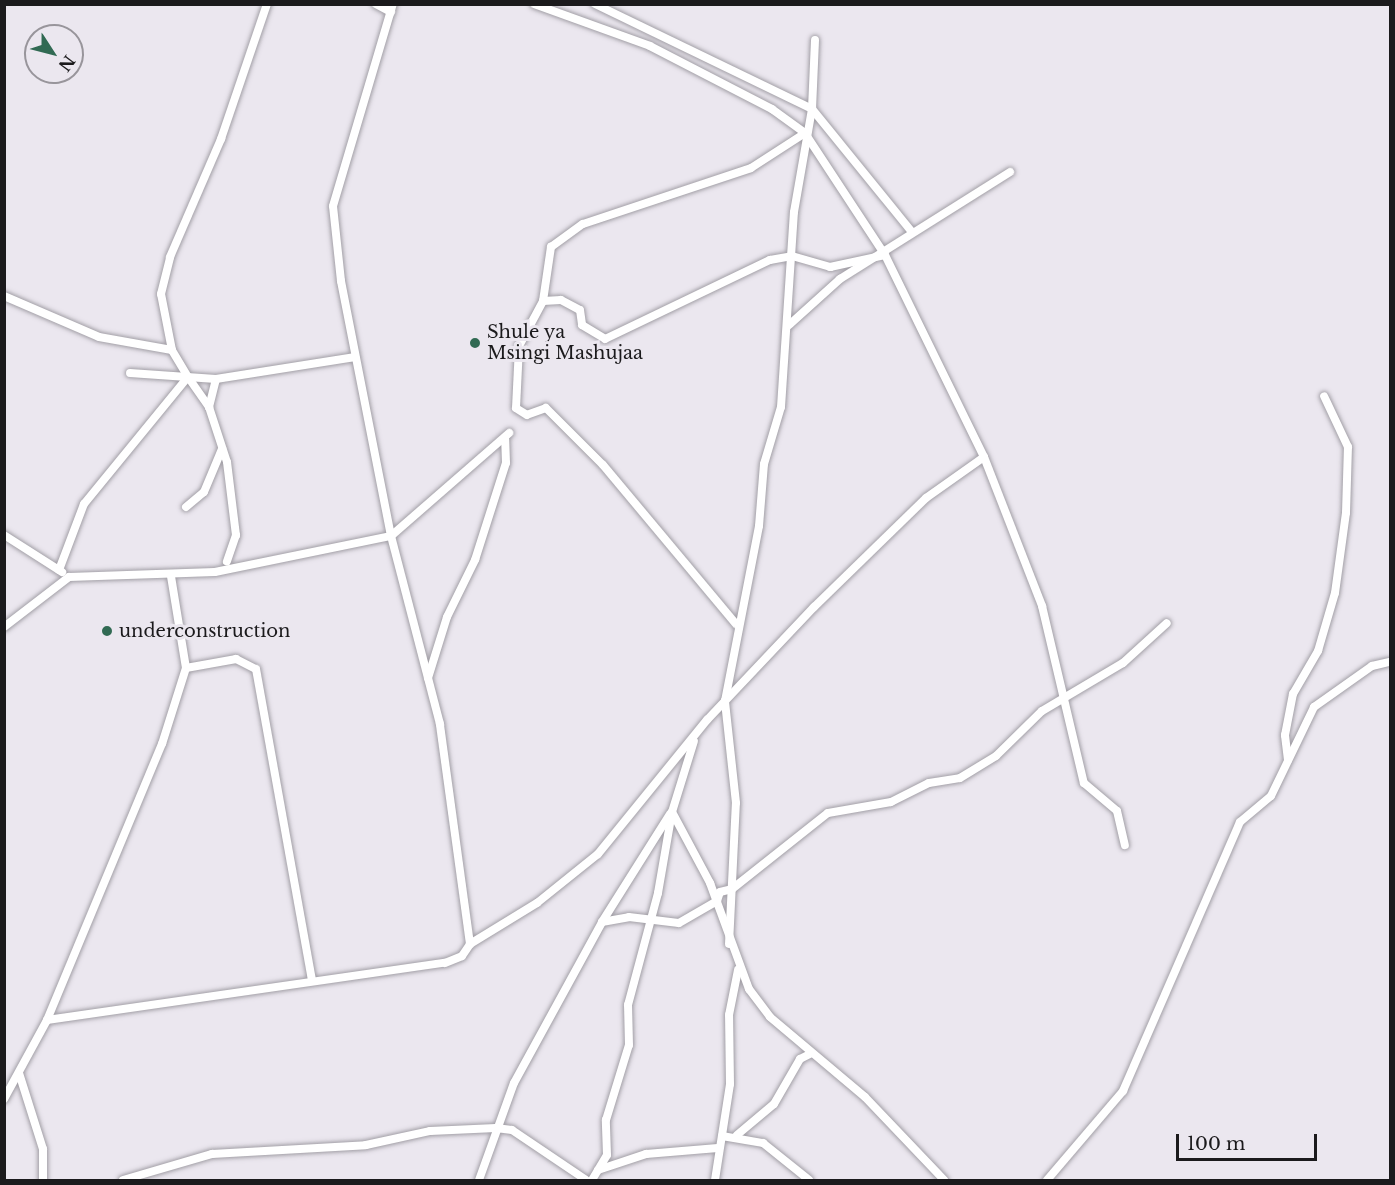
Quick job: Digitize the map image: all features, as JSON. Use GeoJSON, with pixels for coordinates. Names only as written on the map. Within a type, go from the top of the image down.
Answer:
{"type":"FeatureCollection","features":[{"type":"Feature","properties":{"kind":"street"},"geometry":{"type":"LineString","coordinates":[[226,561],[236,535],[222,448],[209,407],[171,350],[161,294],[170,256],[221,139],[267,4]]}},
{"type":"Feature","properties":{"kind":"street"},"geometry":{"type":"LineString","coordinates":[[376,4],[392,8],[333,206],[355,357],[391,536],[440,724],[470,944]]}},
{"type":"Feature","properties":{"kind":"street"},"geometry":{"type":"LineString","coordinates":[[534,4],[650,46],[772,109],[805,133],[885,255],[984,457],[1042,606],[1062,701],[1077,739],[1084,783],[1117,811],[1125,845]]}},
{"type":"Feature","properties":{"kind":"street"},"geometry":{"type":"LineString","coordinates":[[595,4],[812,109],[912,232]]}},
{"type":"Feature","properties":{"kind":"street"},"geometry":{"type":"LineString","coordinates":[[729,944],[736,803],[725,701],[736,624],[759,526],[764,464],[782,407],[792,256],[805,133],[812,109],[815,40]]}},
{"type":"Feature","properties":{"kind":"street"},"geometry":{"type":"LineString","coordinates":[[736,624],[603,465],[546,408],[527,415],[516,408],[519,346],[543,301],[551,247],[583,224],[751,168],[805,133]]}},
{"type":"Feature","properties":{"kind":"street"},"geometry":{"type":"LineString","coordinates":[[789,325],[840,279],[885,255],[912,232],[1010,172]]}},
{"type":"Feature","properties":{"kind":"street"},"geometry":{"type":"LineString","coordinates":[[543,301],[561,300],[580,310],[582,325],[604,339],[770,260],[792,256],[830,267],[850,258],[885,255]]}},
{"type":"Feature","properties":{"kind":"street"},"geometry":{"type":"LineString","coordinates":[[4,296],[99,337],[171,350]]}},
{"type":"Feature","properties":{"kind":"street"},"geometry":{"type":"LineString","coordinates":[[130,373],[216,379],[355,357]]}},
{"type":"Feature","properties":{"kind":"street"},"geometry":{"type":"LineString","coordinates":[[59,570],[84,504],[188,377]]}},
{"type":"Feature","properties":{"kind":"street"},"geometry":{"type":"LineString","coordinates":[[209,407],[216,379]]}},
{"type":"Feature","properties":{"kind":"street"},"geometry":{"type":"LineString","coordinates":[[1288,761],[1285,735],[1293,694],[1318,651],[1335,593],[1346,513],[1348,447],[1324,396]]}},
{"type":"Feature","properties":{"kind":"street"},"geometry":{"type":"LineString","coordinates":[[4,535],[69,577],[171,576],[215,572],[391,536],[412,512],[507,436],[506,463],[475,560],[447,617],[428,678]]}},
{"type":"Feature","properties":{"kind":"street"},"geometry":{"type":"LineString","coordinates":[[186,507],[204,492],[222,448]]}},
{"type":"Feature","properties":{"kind":"street"},"geometry":{"type":"LineString","coordinates":[[47,1020],[312,980],[445,963],[470,944],[537,903],[598,854],[725,701],[885,536],[926,498],[984,457]]}},
{"type":"Feature","properties":{"kind":"street"},"geometry":{"type":"LineString","coordinates":[[4,1099],[47,1020],[136,816],[186,668],[171,576]]}},
{"type":"Feature","properties":{"kind":"street"},"geometry":{"type":"LineString","coordinates":[[4,627],[69,577]]}},
{"type":"Feature","properties":{"kind":"street"},"geometry":{"type":"LineString","coordinates":[[602,922],[651,920],[679,923],[717,901],[720,892],[732,889],[828,813],[891,801],[929,783],[960,778],[996,756],[1042,711],[1123,663],[1167,623]]}},
{"type":"Feature","properties":{"kind":"street"},"geometry":{"type":"LineString","coordinates":[[186,668],[236,659],[256,669],[312,980]]}},
{"type":"Feature","properties":{"kind":"street"},"geometry":{"type":"LineString","coordinates":[[1047,1180],[1123,1091],[1240,822],[1271,795],[1314,707],[1372,666],[1390,662]]}},
{"type":"Feature","properties":{"kind":"street"},"geometry":{"type":"LineString","coordinates":[[592,1180],[607,1155],[606,1120],[629,1045],[628,1005],[651,920],[672,812],[696,735]]}},
{"type":"Feature","properties":{"kind":"street"},"geometry":{"type":"LineString","coordinates":[[672,812],[717,901],[738,970],[770,1017],[810,1054],[865,1097],[944,1180]]}},
{"type":"Feature","properties":{"kind":"street"},"geometry":{"type":"LineString","coordinates":[[479,1180],[514,1083],[602,922],[672,812]]}},
{"type":"Feature","properties":{"kind":"street"},"geometry":{"type":"LineString","coordinates":[[715,1180],[718,1148],[730,1084],[729,1015],[738,970]]}},
{"type":"Feature","properties":{"kind":"street"},"geometry":{"type":"LineString","coordinates":[[736,1135],[774,1104],[800,1059],[810,1054]]}},
{"type":"Feature","properties":{"kind":"street"},"geometry":{"type":"LineString","coordinates":[[19,1073],[43,1149],[43,1180]]}},
{"type":"Feature","properties":{"kind":"street"},"geometry":{"type":"LineString","coordinates":[[123,1180],[212,1154],[366,1145],[430,1131],[496,1128],[512,1130],[586,1180]]}},
{"type":"Feature","properties":{"kind":"street"},"geometry":{"type":"LineString","coordinates":[[722,1136],[736,1135],[763,1143],[809,1180]]}},
{"type":"Feature","properties":{"kind":"street"},"geometry":{"type":"LineString","coordinates":[[598,1170],[646,1154],[718,1148]]}},
{"type":"Feature","properties":{"kind":"place","name":"Shule ya Msingi Mashujaa"},"geometry":{"type":"Point","coordinates":[475,343]}},
{"type":"Feature","properties":{"kind":"place","name":"underconstruction"},"geometry":{"type":"Point","coordinates":[107,631]}}]}
